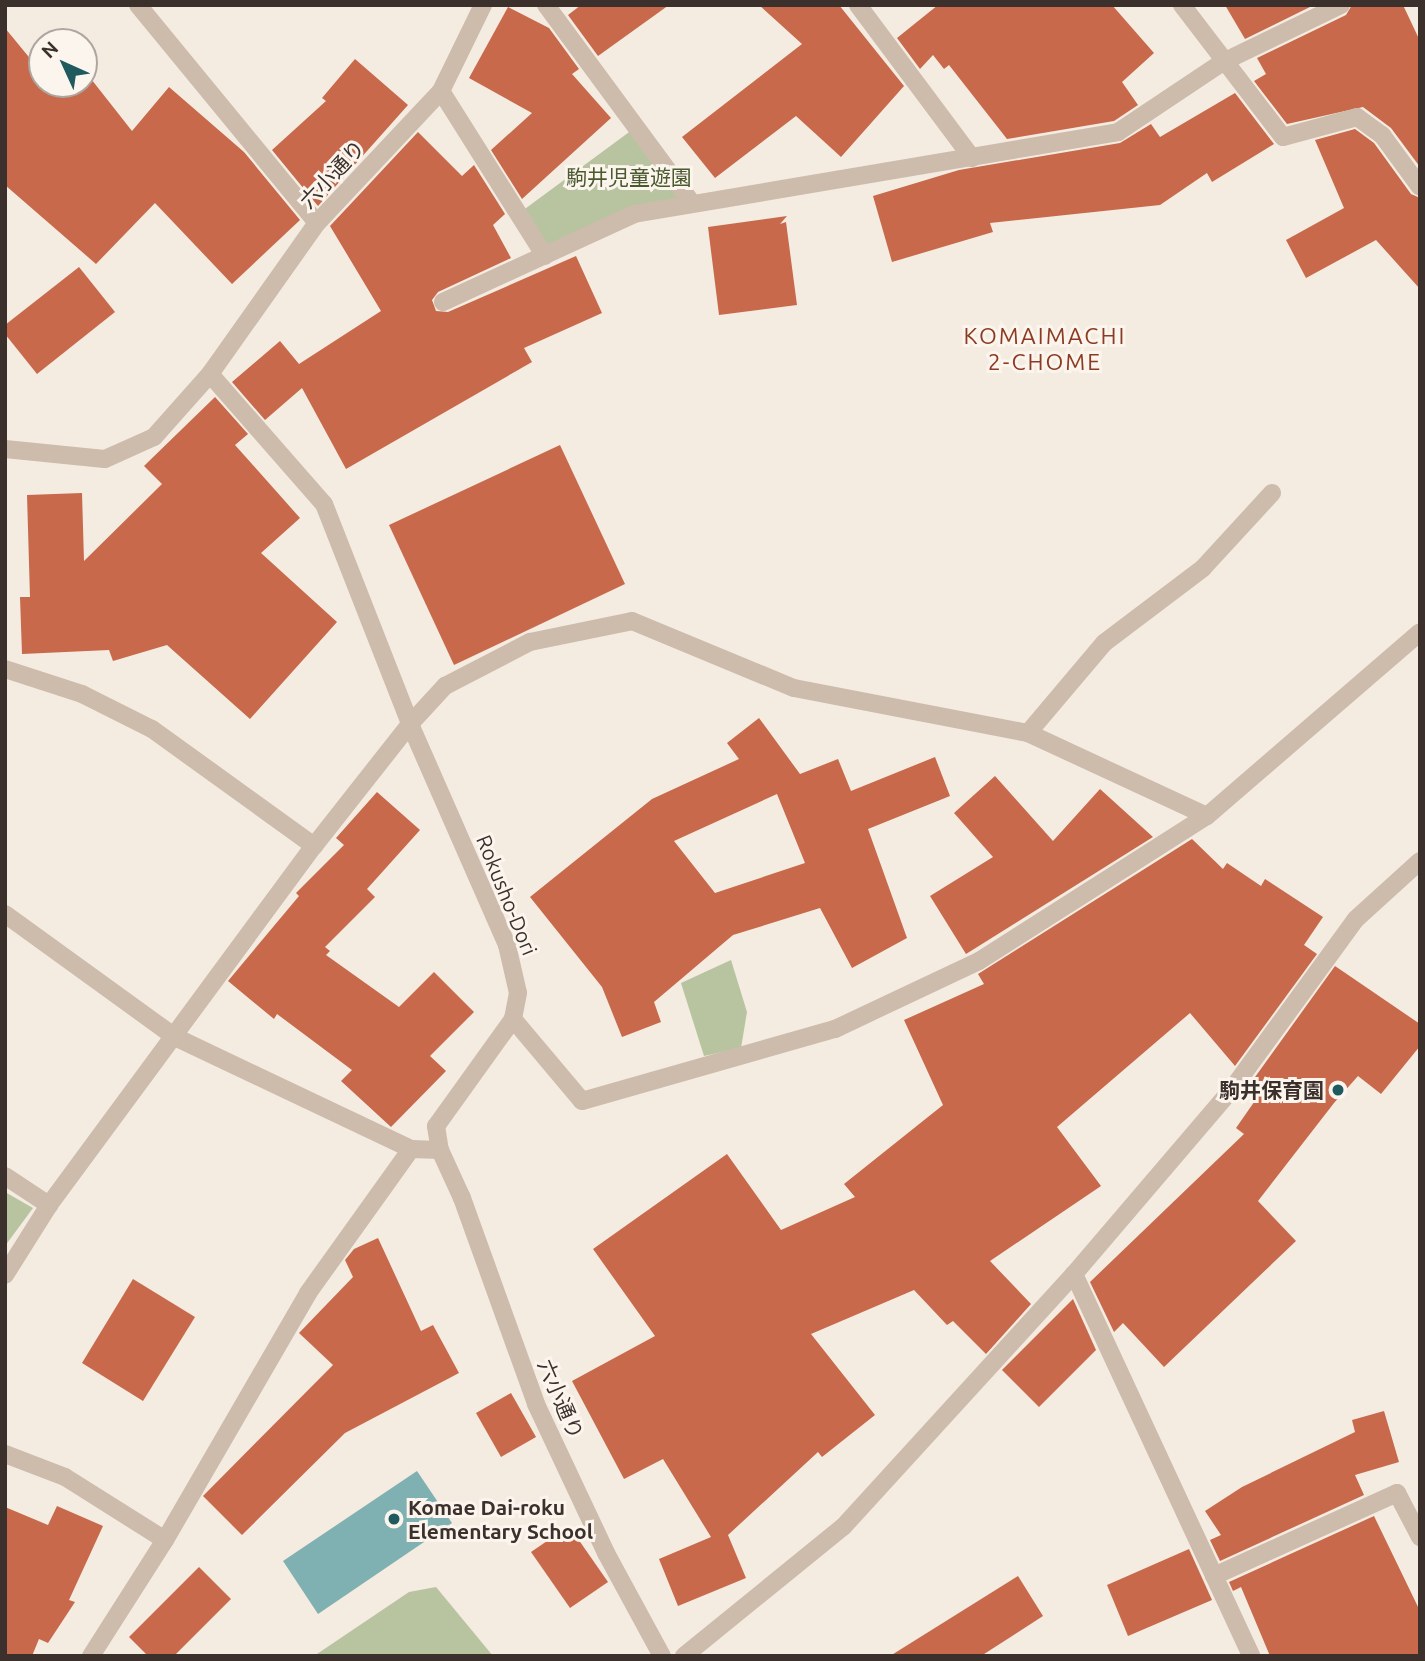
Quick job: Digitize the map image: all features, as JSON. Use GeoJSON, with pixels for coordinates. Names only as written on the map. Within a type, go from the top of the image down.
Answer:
{"type":"FeatureCollection","features":[{"type":"Feature","properties":{"kind":"street"},"geometry":{"type":"LineString","coordinates":[[138,5],[317,223]]}},
{"type":"Feature","properties":{"kind":"street","name":"六小通り"},"geometry":{"type":"LineString","coordinates":[[5,449],[105,459],[154,436],[210,374],[317,223],[440,91],[483,5]]}},
{"type":"Feature","properties":{"kind":"street"},"geometry":{"type":"LineString","coordinates":[[546,5],[692,203]]}},
{"type":"Feature","properties":{"kind":"street"},"geometry":{"type":"LineString","coordinates":[[858,5],[972,158]]}},
{"type":"Feature","properties":{"kind":"street"},"geometry":{"type":"LineString","coordinates":[[1182,5],[1283,137],[1357,117],[1382,135],[1420,187]]}},
{"type":"Feature","properties":{"kind":"street"},"geometry":{"type":"LineString","coordinates":[[443,302],[634,214],[1118,132],[1223,62],[1341,5]]}},
{"type":"Feature","properties":{"kind":"street"},"geometry":{"type":"LineString","coordinates":[[440,91],[545,256]]}},
{"type":"Feature","properties":{"kind":"street","name":"Rokusho-Dori"},"geometry":{"type":"LineString","coordinates":[[210,374],[324,504],[410,724],[507,945],[518,993],[513,1019]]}},
{"type":"Feature","properties":{"kind":"street"},"geometry":{"type":"LineString","coordinates":[[1028,733],[1104,643],[1203,568],[1272,494]]}},
{"type":"Feature","properties":{"kind":"street"},"geometry":{"type":"LineString","coordinates":[[5,1275],[49,1205],[314,846],[410,724],[445,686],[530,642],[632,621],[794,688],[1028,733],[1207,816]]}},
{"type":"Feature","properties":{"kind":"street"},"geometry":{"type":"LineString","coordinates":[[5,914],[175,1037],[411,1149],[440,1150],[436,1126],[513,1019],[582,1101],[835,1029],[979,961],[1207,816],[1420,632]]}},
{"type":"Feature","properties":{"kind":"street"},"geometry":{"type":"LineString","coordinates":[[5,669],[82,694],[152,729],[314,846]]}},
{"type":"Feature","properties":{"kind":"street"},"geometry":{"type":"LineString","coordinates":[[684,1656],[843,1527],[1074,1274],[1232,1089],[1356,919],[1420,861]]}},
{"type":"Feature","properties":{"kind":"street"},"geometry":{"type":"LineString","coordinates":[[91,1656],[165,1540],[308,1293],[411,1149]]}},
{"type":"Feature","properties":{"kind":"street","name":"六小通り"},"geometry":{"type":"LineString","coordinates":[[440,1150],[462,1198],[536,1404],[606,1553],[662,1656]]}},
{"type":"Feature","properties":{"kind":"street"},"geometry":{"type":"LineString","coordinates":[[5,1176],[49,1205]]}},
{"type":"Feature","properties":{"kind":"street"},"geometry":{"type":"LineString","coordinates":[[1074,1274],[1251,1656]]}},
{"type":"Feature","properties":{"kind":"street"},"geometry":{"type":"LineString","coordinates":[[5,1454],[65,1477],[165,1540]]}},
{"type":"Feature","properties":{"kind":"street"},"geometry":{"type":"LineString","coordinates":[[1214,1576],[1398,1493],[1420,1537]]}},
{"type":"Feature","properties":{"kind":"green space","name":"駒井児童遊園"},"geometry":{"type":"Polygon","coordinates":[[[636,127],[692,203],[634,214],[545,256],[518,214],[636,127]]]}},
{"type":"Feature","properties":{"kind":"green space"},"geometry":{"type":"Polygon","coordinates":[[[731,960],[747,1012],[741,1048],[704,1056],[681,983],[731,960]]]}},
{"type":"Feature","properties":{"kind":"green space"},"geometry":{"type":"Polygon","coordinates":[[[5,1192],[33,1208],[5,1246],[5,1192]]]}},
{"type":"Feature","properties":{"kind":"green space"},"geometry":{"type":"Polygon","coordinates":[[[436,1587],[493,1656],[314,1656],[409,1592],[436,1587]]]}},
{"type":"Feature","properties":{"kind":"water"},"geometry":{"type":"Polygon","coordinates":[[[417,1471],[452,1523],[318,1614],[283,1561],[417,1471]]]}},
{"type":"Feature","properties":{"kind":"building"},"geometry":{"type":"Polygon","coordinates":[[[581,5],[669,5],[598,56],[568,15],[581,5]]]}},
{"type":"Feature","properties":{"kind":"building"},"geometry":{"type":"Polygon","coordinates":[[[759,5],[839,5],[904,86],[841,157],[796,116],[715,178],[682,137],[802,44],[759,5]]]}},
{"type":"Feature","properties":{"kind":"building"},"geometry":{"type":"Polygon","coordinates":[[[938,5],[1112,5],[1154,53],[1122,82],[1138,105],[1114,121],[1007,139],[949,65],[944,69],[933,55],[920,69],[897,38],[938,5]]]}},
{"type":"Feature","properties":{"kind":"building"},"geometry":{"type":"Polygon","coordinates":[[[1225,5],[1314,5],[1245,39],[1225,5]]]}},
{"type":"Feature","properties":{"kind":"building"},"geometry":{"type":"Polygon","coordinates":[[[1352,5],[1403,5],[1420,41],[1420,167],[1391,128],[1363,107],[1287,124],[1254,81],[1266,74],[1257,58],[1346,15],[1352,5]]]}},
{"type":"Feature","properties":{"kind":"building"},"geometry":{"type":"Polygon","coordinates":[[[508,7],[549,28],[579,69],[572,74],[611,118],[522,199],[491,150],[532,113],[469,78],[508,7]]]}},
{"type":"Feature","properties":{"kind":"building"},"geometry":{"type":"Polygon","coordinates":[[[5,28],[28,56],[28,98],[98,98],[98,88],[132,131],[169,87],[244,152],[300,220],[232,284],[155,203],[96,264],[5,185],[5,28]]]}},
{"type":"Feature","properties":{"kind":"building"},"geometry":{"type":"Polygon","coordinates":[[[355,59],[408,105],[318,206],[272,150],[326,101],[322,98],[355,59]]]}},
{"type":"Feature","properties":{"kind":"building"},"geometry":{"type":"Polygon","coordinates":[[[1235,93],[1274,144],[1212,182],[1207,173],[1160,205],[990,223],[993,232],[892,262],[873,196],[959,170],[1120,143],[1151,124],[1160,137],[1235,93]]]}},
{"type":"Feature","properties":{"kind":"building"},"geometry":{"type":"Polygon","coordinates":[[[1355,129],[1374,143],[1411,194],[1420,198],[1420,289],[1376,240],[1306,278],[1286,240],[1344,208],[1315,140],[1355,129]]]}},
{"type":"Feature","properties":{"kind":"building"},"geometry":{"type":"Polygon","coordinates":[[[418,132],[462,176],[474,165],[505,214],[493,225],[511,258],[438,292],[432,300],[436,311],[448,312],[576,256],[602,313],[524,348],[532,362],[346,469],[302,388],[265,420],[232,382],[280,341],[299,364],[381,311],[330,226],[418,132]]]}},
{"type":"Feature","properties":{"kind":"building"},"geometry":{"type":"Polygon","coordinates":[[[787,216],[780,224],[786,222],[797,305],[719,315],[708,227],[787,216]]]}},
{"type":"Feature","properties":{"kind":"building"},"geometry":{"type":"Polygon","coordinates":[[[79,267],[115,312],[37,374],[5,334],[5,325],[79,267]]]}},
{"type":"Feature","properties":{"kind":"building"},"geometry":{"type":"Polygon","coordinates":[[[215,397],[248,434],[235,445],[300,518],[261,553],[337,622],[250,719],[167,645],[113,661],[109,650],[22,654],[20,597],[30,597],[27,495],[82,493],[84,561],[162,484],[144,466],[215,397]]]}},
{"type":"Feature","properties":{"kind":"building"},"geometry":{"type":"Polygon","coordinates":[[[560,445],[625,584],[454,665],[389,525],[560,445]]]}},
{"type":"Feature","properties":{"kind":"building"},"geometry":{"type":"Polygon","coordinates":[[[759,718],[800,774],[838,759],[851,791],[935,757],[950,796],[868,829],[907,938],[852,968],[820,908],[733,935],[654,1002],[661,1022],[622,1037],[602,987],[530,897],[652,799],[739,759],[727,743],[759,718]],[[777,794],[674,841],[715,893],[805,863],[777,794]]]}},
{"type":"Feature","properties":{"kind":"building"},"geometry":{"type":"Polygon","coordinates":[[[995,776],[1053,841],[1100,789],[1153,837],[966,954],[930,896],[993,857],[954,813],[995,776]]]}},
{"type":"Feature","properties":{"kind":"building"},"geometry":{"type":"Polygon","coordinates":[[[377,792],[420,830],[367,889],[375,897],[325,947],[330,951],[326,955],[399,1007],[434,972],[474,1012],[430,1056],[446,1071],[391,1127],[341,1081],[352,1070],[277,1014],[274,1019],[228,981],[299,896],[296,893],[344,845],[336,838],[377,792]]]}},
{"type":"Feature","properties":{"kind":"building"},"geometry":{"type":"Polygon","coordinates":[[[1192,839],[1223,869],[1227,863],[1261,886],[1265,879],[1323,917],[1304,945],[1317,954],[1235,1066],[1190,1013],[1057,1127],[1101,1186],[990,1261],[1031,1304],[986,1354],[953,1321],[947,1325],[914,1290],[811,1334],[875,1415],[822,1457],[818,1452],[728,1535],[746,1578],[678,1606],[659,1559],[711,1537],[663,1459],[624,1479],[572,1381],[655,1336],[593,1249],[727,1154],[781,1230],[855,1197],[844,1184],[943,1105],[904,1020],[984,984],[978,974],[1192,839]]]}},
{"type":"Feature","properties":{"kind":"building"},"geometry":{"type":"Polygon","coordinates":[[[1335,966],[1420,1024],[1420,1046],[1381,1094],[1358,1076],[1334,1103],[1258,1201],[1296,1241],[1164,1367],[1123,1323],[1114,1332],[1090,1282],[1244,1134],[1236,1128],[1259,1095],[1250,1084],[1335,966]]]}},
{"type":"Feature","properties":{"kind":"building"},"geometry":{"type":"Polygon","coordinates":[[[378,1238],[421,1331],[433,1325],[459,1373],[345,1433],[242,1535],[203,1496],[333,1365],[299,1333],[353,1277],[345,1260],[354,1249],[378,1238]]]}},
{"type":"Feature","properties":{"kind":"building"},"geometry":{"type":"Polygon","coordinates":[[[133,1279],[195,1317],[143,1401],[82,1363],[133,1279]]]}},
{"type":"Feature","properties":{"kind":"building"},"geometry":{"type":"Polygon","coordinates":[[[1073,1299],[1096,1350],[1039,1407],[1002,1370],[1073,1299]]]}},
{"type":"Feature","properties":{"kind":"building"},"geometry":{"type":"Polygon","coordinates":[[[511,1393],[536,1437],[501,1457],[476,1413],[511,1393]]]}},
{"type":"Feature","properties":{"kind":"building"},"geometry":{"type":"Polygon","coordinates":[[[1384,1411],[1399,1462],[1355,1475],[1364,1495],[1220,1561],[1210,1540],[1221,1535],[1205,1511],[1242,1487],[1355,1432],[1352,1420],[1384,1411]]]}},
{"type":"Feature","properties":{"kind":"building"},"geometry":{"type":"Polygon","coordinates":[[[57,1506],[103,1526],[69,1600],[75,1602],[48,1643],[39,1639],[32,1656],[5,1656],[5,1507],[48,1525],[57,1506]]]}},
{"type":"Feature","properties":{"kind":"building"},"geometry":{"type":"Polygon","coordinates":[[[1374,1516],[1420,1611],[1420,1656],[1270,1656],[1241,1587],[1233,1591],[1229,1582],[1374,1516]]]}},
{"type":"Feature","properties":{"kind":"building"},"geometry":{"type":"Polygon","coordinates":[[[569,1526],[608,1582],[570,1608],[531,1552],[569,1526]]]}},
{"type":"Feature","properties":{"kind":"building"},"geometry":{"type":"Polygon","coordinates":[[[1189,1549],[1212,1600],[1128,1636],[1107,1585],[1189,1549]]]}},
{"type":"Feature","properties":{"kind":"building"},"geometry":{"type":"Polygon","coordinates":[[[199,1567],[231,1599],[174,1656],[148,1656],[129,1637],[199,1567]]]}},
{"type":"Feature","properties":{"kind":"building"},"geometry":{"type":"Polygon","coordinates":[[[1018,1576],[1043,1616],[981,1656],[890,1656],[1018,1576]]]}},
{"type":"Feature","properties":{"kind":"place","name":"駒井保育園"},"geometry":{"type":"Point","coordinates":[1338,1090]}},
{"type":"Feature","properties":{"kind":"place","name":"Komae Dai-roku Elementary School"},"geometry":{"type":"Point","coordinates":[394,1519]}},
{"type":"Feature","properties":{"kind":"district","name":"KOMAIMACHI 2-CHOME"},"geometry":{"type":"Point","coordinates":[1045,349]}}]}
